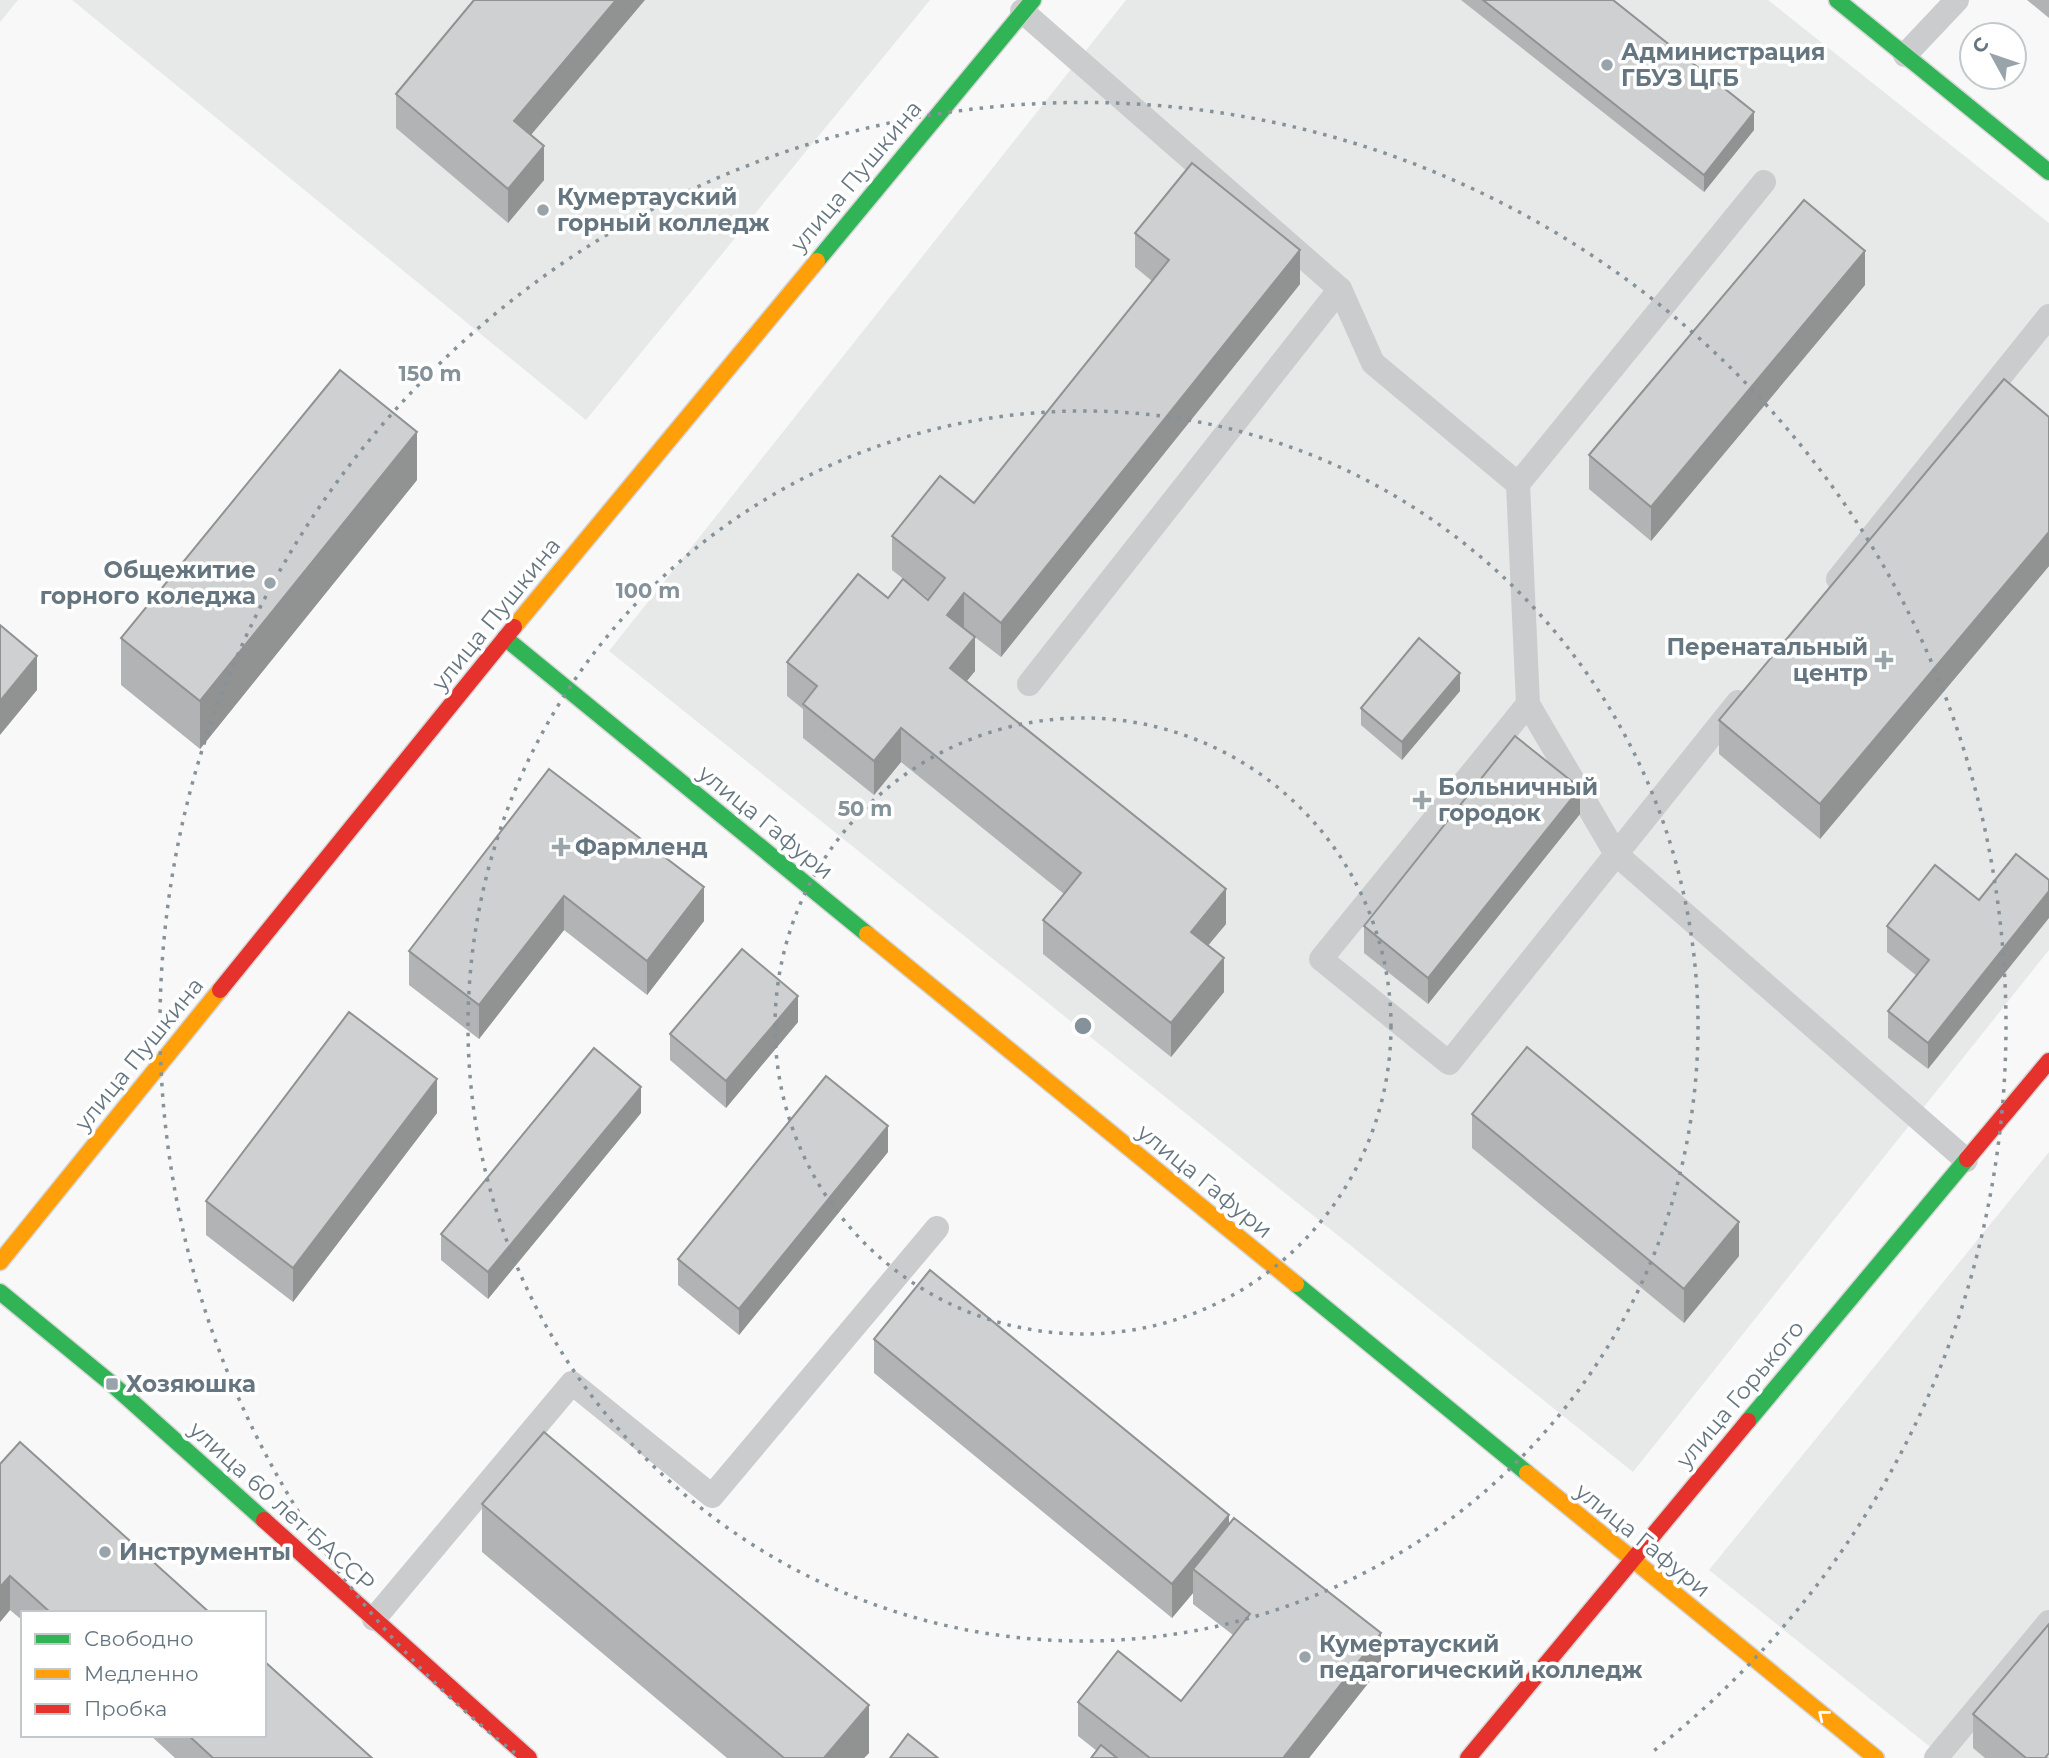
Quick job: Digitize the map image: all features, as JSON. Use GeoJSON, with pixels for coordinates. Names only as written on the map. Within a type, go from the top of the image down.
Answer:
{"type":"FeatureCollection","features":[{"type":"Feature","properties":{"kind":"street"},"geometry":{"type":"LineString","coordinates":[[1837,0],[2049,172]]}},
{"type":"Feature","properties":{"kind":"street","name":"улица Пушкина"},"geometry":{"type":"LineString","coordinates":[[0,1262],[505,638],[1028,5]]}},
{"type":"Feature","properties":{"kind":"street","name":"улица Гафури"},"geometry":{"type":"LineString","coordinates":[[505,638],[1876,1758]]}},
{"type":"Feature","properties":{"kind":"street","name":"улица Горького"},"geometry":{"type":"LineString","coordinates":[[1468,1758],[2049,1062]]}},
{"type":"Feature","properties":{"kind":"street","name":"улица 60 лет БАССР"},"geometry":{"type":"LineString","coordinates":[[0,1292],[112,1384],[529,1758]]}},
{"type":"Feature","properties":{"kind":"lane"},"geometry":{"type":"LineString","coordinates":[[1905,55],[1957,0]]}},
{"type":"Feature","properties":{"kind":"lane"},"geometry":{"type":"LineString","coordinates":[[1028,5],[1340,289],[1373,363],[1518,484]]}},
{"type":"Feature","properties":{"kind":"lane"},"geometry":{"type":"LineString","coordinates":[[1764,182],[1518,484],[1528,704],[1616,854],[1966,1160]]}},
{"type":"Feature","properties":{"kind":"lane"},"geometry":{"type":"LineString","coordinates":[[1029,684],[1340,289]]}},
{"type":"Feature","properties":{"kind":"lane"},"geometry":{"type":"LineString","coordinates":[[1824,596],[2049,316]]}},
{"type":"Feature","properties":{"kind":"lane"},"geometry":{"type":"LineString","coordinates":[[1528,704],[1321,959],[1449,1063],[1755,682]]}},
{"type":"Feature","properties":{"kind":"lane"},"geometry":{"type":"LineString","coordinates":[[374,1619],[572,1382],[712,1496],[937,1228]]}},
{"type":"Feature","properties":{"kind":"lane"},"geometry":{"type":"LineString","coordinates":[[1936,1758],[2049,1622]]}},
{"type":"Feature","properties":{"kind":"shaded area"},"geometry":{"type":"Polygon","coordinates":[[[0,0],[18,0],[0,22],[0,0]]]}},
{"type":"Feature","properties":{"kind":"shaded area","name":"Кумертауский горный колледж"},"geometry":{"type":"Polygon","coordinates":[[[72,0],[930,0],[586,420],[72,0]]]}},
{"type":"Feature","properties":{"kind":"shaded area","name":"Больничный городок"},"geometry":{"type":"Polygon","coordinates":[[[1126,0],[1768,0],[2049,223],[2049,950],[1633,1472],[609,651],[1126,0]]]}},
{"type":"Feature","properties":{"kind":"shaded area"},"geometry":{"type":"Polygon","coordinates":[[[2049,1152],[2049,1758],[1944,1758],[1709,1570],[2049,1152]]]}},
{"type":"Feature","properties":{"kind":"building"},"geometry":{"type":"Polygon","coordinates":[[[474,0],[616,0],[514,121],[544,146],[508,189],[396,94],[474,0]]]}},
{"type":"Feature","properties":{"kind":"building","name":"Администрация ГБУЗ ЦГБ"},"geometry":{"type":"Polygon","coordinates":[[[1483,0],[1613,0],[1754,112],[1704,175],[1483,0]]]}},
{"type":"Feature","properties":{"kind":"building"},"geometry":{"type":"Polygon","coordinates":[[[1192,163],[1300,250],[1001,623],[964,593],[947,615],[975,637],[950,668],[1226,889],[1191,932],[1224,958],[1171,1023],[1043,920],[1081,873],[901,728],[874,761],[803,704],[817,686],[787,662],[858,574],[888,598],[903,579],[928,600],[945,578],[892,536],[940,476],[974,503],[1169,260],[1135,233],[1192,163]]]}},
{"type":"Feature","properties":{"kind":"building"},"geometry":{"type":"Polygon","coordinates":[[[1804,200],[1865,251],[1651,507],[1589,455],[1804,200]]]}},
{"type":"Feature","properties":{"kind":"building","name":"Общежитие горного коледжа"},"geometry":{"type":"Polygon","coordinates":[[[340,370],[417,432],[200,701],[121,638],[340,370]]]}},
{"type":"Feature","properties":{"kind":"building","name":"Перенатальный центр"},"geometry":{"type":"Polygon","coordinates":[[[2004,379],[2049,417],[2049,532],[1820,804],[1719,720],[2004,379]]]}},
{"type":"Feature","properties":{"kind":"building"},"geometry":{"type":"Polygon","coordinates":[[[0,625],[37,656],[0,701],[0,625]]]}},
{"type":"Feature","properties":{"kind":"building"},"geometry":{"type":"Polygon","coordinates":[[[1419,638],[1460,673],[1402,742],[1361,708],[1419,638]]]}},
{"type":"Feature","properties":{"kind":"building"},"geometry":{"type":"Polygon","coordinates":[[[1515,736],[1580,788],[1428,978],[1364,926],[1515,736]]]}},
{"type":"Feature","properties":{"kind":"building"},"geometry":{"type":"Polygon","coordinates":[[[549,769],[704,887],[647,961],[564,896],[479,1005],[409,951],[549,769]]]}},
{"type":"Feature","properties":{"kind":"building"},"geometry":{"type":"Polygon","coordinates":[[[2016,854],[2049,880],[2049,891],[1928,1043],[1888,1011],[1929,960],[1887,926],[1935,865],[1979,900],[2016,854]]]}},
{"type":"Feature","properties":{"kind":"building"},"geometry":{"type":"Polygon","coordinates":[[[742,949],[798,996],[726,1081],[670,1034],[742,949]]]}},
{"type":"Feature","properties":{"kind":"building"},"geometry":{"type":"Polygon","coordinates":[[[349,1012],[437,1079],[293,1268],[206,1201],[349,1012]]]}},
{"type":"Feature","properties":{"kind":"building"},"geometry":{"type":"Polygon","coordinates":[[[1527,1047],[1739,1222],[1684,1289],[1472,1114],[1527,1047]]]}},
{"type":"Feature","properties":{"kind":"building"},"geometry":{"type":"Polygon","coordinates":[[[594,1048],[641,1087],[488,1272],[441,1234],[594,1048]]]}},
{"type":"Feature","properties":{"kind":"building"},"geometry":{"type":"Polygon","coordinates":[[[826,1076],[888,1126],[739,1309],[678,1259],[826,1076]]]}},
{"type":"Feature","properties":{"kind":"building"},"geometry":{"type":"Polygon","coordinates":[[[930,1270],[1229,1515],[1172,1584],[874,1339],[930,1270]]]}},
{"type":"Feature","properties":{"kind":"building"},"geometry":{"type":"Polygon","coordinates":[[[544,1432],[869,1705],[824,1758],[784,1758],[482,1504],[544,1432]]]}},
{"type":"Feature","properties":{"kind":"building"},"geometry":{"type":"Polygon","coordinates":[[[20,1442],[208,1611],[49,1611],[10,1576],[0,1587],[0,1464],[20,1442]]]}},
{"type":"Feature","properties":{"kind":"building","name":"Кумертауский педагогический колледж"},"geometry":{"type":"Polygon","coordinates":[[[1234,1518],[1381,1633],[1283,1758],[1150,1758],[1078,1702],[1118,1651],[1181,1701],[1250,1614],[1193,1569],[1234,1518]]]}},
{"type":"Feature","properties":{"kind":"building"},"geometry":{"type":"Polygon","coordinates":[[[2049,1624],[2049,1753],[2045,1758],[2026,1758],[1973,1714],[2049,1624]]]}},
{"type":"Feature","properties":{"kind":"building"},"geometry":{"type":"Polygon","coordinates":[[[266,1663],[372,1758],[213,1758],[190,1737],[266,1737],[266,1663]]]}},
{"type":"Feature","properties":{"kind":"building"},"geometry":{"type":"Polygon","coordinates":[[[908,1734],[938,1758],[890,1758],[908,1734]]]}},
{"type":"Feature","properties":{"kind":"building"},"geometry":{"type":"Polygon","coordinates":[[[1101,1745],[1117,1758],[1091,1758],[1101,1745]]]}},
{"type":"Feature","properties":{"kind":"traffic: fast"},"geometry":{"type":"LineString","coordinates":[[817,261],[1033,0]]}},
{"type":"Feature","properties":{"kind":"traffic: fast"},"geometry":{"type":"LineString","coordinates":[[1837,0],[2049,172]]}},
{"type":"Feature","properties":{"kind":"traffic: fast"},"geometry":{"type":"LineString","coordinates":[[505,638],[867,934]]}},
{"type":"Feature","properties":{"kind":"traffic: fast"},"geometry":{"type":"LineString","coordinates":[[1748,1421],[1967,1159]]}},
{"type":"Feature","properties":{"kind":"traffic: fast"},"geometry":{"type":"LineString","coordinates":[[1296,1284],[1527,1473]]}},
{"type":"Feature","properties":{"kind":"traffic: fast"},"geometry":{"type":"LineString","coordinates":[[0,1292],[112,1384],[264,1520]]}},
{"type":"Feature","properties":{"kind":"traffic: slow"},"geometry":{"type":"LineString","coordinates":[[514,627],[817,261]]}},
{"type":"Feature","properties":{"kind":"traffic: slow"},"geometry":{"type":"LineString","coordinates":[[867,934],[1296,1284]]}},
{"type":"Feature","properties":{"kind":"traffic: slow"},"geometry":{"type":"LineString","coordinates":[[0,1262],[220,990]]}},
{"type":"Feature","properties":{"kind":"traffic: slow"},"geometry":{"type":"LineString","coordinates":[[1527,1473],[1876,1758]]}},
{"type":"Feature","properties":{"kind":"traffic: jam"},"geometry":{"type":"LineString","coordinates":[[220,990],[514,627]]}},
{"type":"Feature","properties":{"kind":"traffic: jam"},"geometry":{"type":"LineString","coordinates":[[1967,1159],[2049,1061]]}},
{"type":"Feature","properties":{"kind":"traffic: jam"},"geometry":{"type":"LineString","coordinates":[[1468,1758],[1748,1421]]}},
{"type":"Feature","properties":{"kind":"traffic: jam"},"geometry":{"type":"LineString","coordinates":[[264,1520],[529,1758]]}},
{"type":"Feature","properties":{"kind":"place","name":"Администрация ГБУЗ ЦГБ"},"geometry":{"type":"Point","coordinates":[1607,65]}},
{"type":"Feature","properties":{"kind":"place","name":"Кумертауский горный колледж"},"geometry":{"type":"Point","coordinates":[543,210]}},
{"type":"Feature","properties":{"kind":"place","name":"Общежитие горного коледжа"},"geometry":{"type":"Point","coordinates":[270,583]}},
{"type":"Feature","properties":{"kind":"place","name":"Перенатальный центр"},"geometry":{"type":"Point","coordinates":[1884,660]}},
{"type":"Feature","properties":{"kind":"place","name":"Больничный городок"},"geometry":{"type":"Point","coordinates":[1422,800]}},
{"type":"Feature","properties":{"kind":"place","name":"Фармленд"},"geometry":{"type":"Point","coordinates":[561,847]}},
{"type":"Feature","properties":{"kind":"place","name":"Хозяюшка"},"geometry":{"type":"Point","coordinates":[112,1384]}},
{"type":"Feature","properties":{"kind":"place","name":"Инструменты"},"geometry":{"type":"Point","coordinates":[105,1552]}},
{"type":"Feature","properties":{"kind":"place","name":"Кумертауский педагогический колледж"},"geometry":{"type":"Point","coordinates":[1305,1657]}}]}
